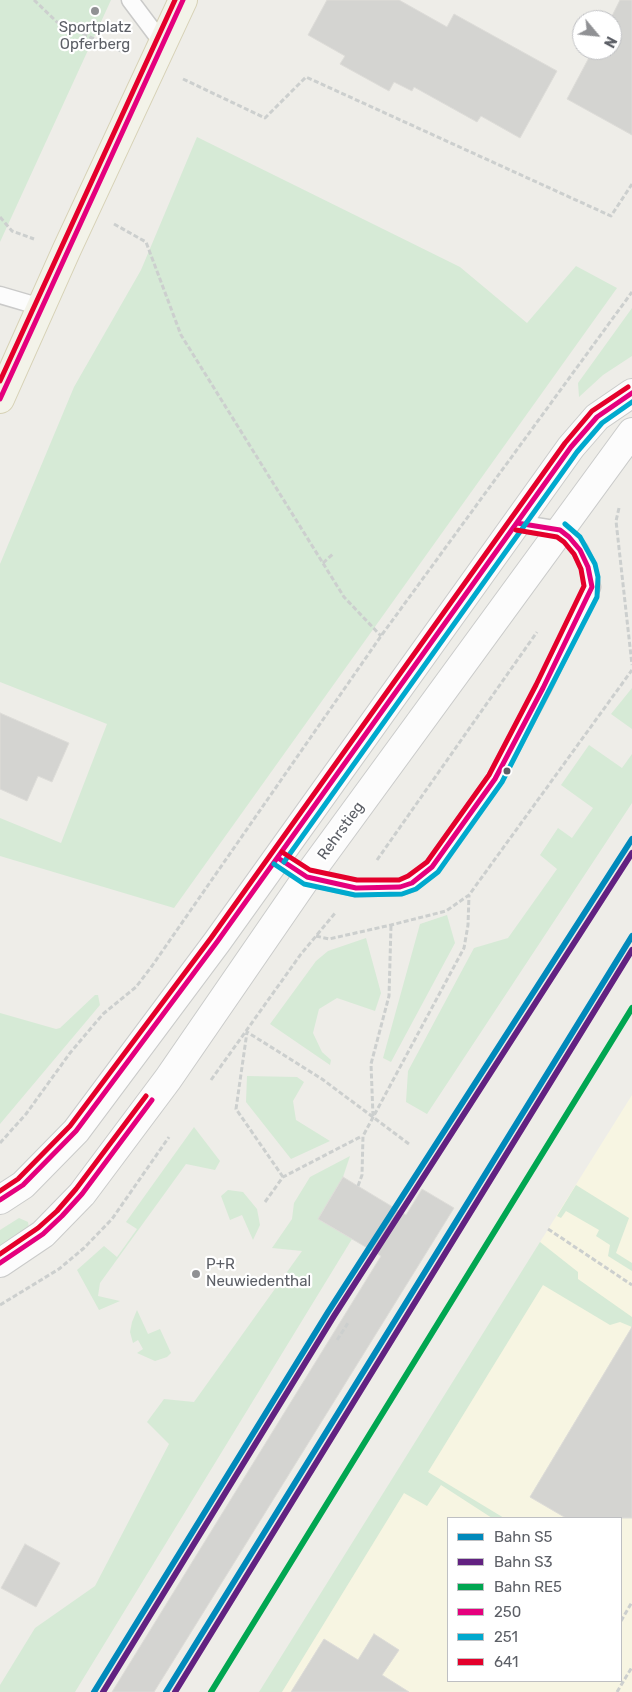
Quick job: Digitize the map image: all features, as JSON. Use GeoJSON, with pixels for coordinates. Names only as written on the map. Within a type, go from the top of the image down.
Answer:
{"type":"FeatureCollection","features":[{"type":"Feature","properties":{"kind":"main road"},"geometry":{"type":"LineString","coordinates":[[0,399],[85,208],[183,0]]}},
{"type":"Feature","properties":{"kind":"street"},"geometry":{"type":"LineString","coordinates":[[0,1200],[23,1185],[76,1130],[278,858],[571,447],[597,417],[632,393]]}},
{"type":"Feature","properties":{"kind":"street","name":"Rehrstieg"},"geometry":{"type":"LineString","coordinates":[[0,1263],[43,1234],[82,1194],[168,1079],[307,877],[632,432]]}},
{"type":"Feature","properties":{"kind":"lane"},"geometry":{"type":"LineString","coordinates":[[130,0],[158,55]]}},
{"type":"Feature","properties":{"kind":"lane"},"geometry":{"type":"LineString","coordinates":[[0,296],[41,307]]}},
{"type":"Feature","properties":{"kind":"lane"},"geometry":{"type":"LineString","coordinates":[[278,858],[307,877],[356,888],[400,887],[412,883],[432,867],[495,779],[590,594],[591,577],[588,566],[574,542],[560,530],[517,524]]}},
{"type":"Feature","properties":{"kind":"path"},"geometry":{"type":"LineString","coordinates":[[34,0],[57,22],[158,55],[265,118],[306,77],[611,216],[632,184]]}},
{"type":"Feature","properties":{"kind":"path"},"geometry":{"type":"LineString","coordinates":[[85,208],[146,242],[181,335],[344,597],[382,636]]}},
{"type":"Feature","properties":{"kind":"path"},"geometry":{"type":"LineString","coordinates":[[0,217],[12,231]]}},
{"type":"Feature","properties":{"kind":"path"},"geometry":{"type":"LineString","coordinates":[[0,1143],[26,1114],[70,1053],[103,1014],[136,987],[152,966],[382,636],[632,292]]}},
{"type":"Feature","properties":{"kind":"path"},"geometry":{"type":"LineString","coordinates":[[540,418],[571,447]]}},
{"type":"Feature","properties":{"kind":"path"},"geometry":{"type":"LineString","coordinates":[[602,473],[624,490],[616,521],[632,665]]}},
{"type":"Feature","properties":{"kind":"path"},"geometry":{"type":"LineString","coordinates":[[322,563],[334,553]]}},
{"type":"Feature","properties":{"kind":"path"},"geometry":{"type":"LineString","coordinates":[[382,853],[542,625]]}},
{"type":"Feature","properties":{"kind":"path"},"geometry":{"type":"LineString","coordinates":[[358,1186],[362,1174],[363,1136],[464,948],[468,925],[469,895]]}},
{"type":"Feature","properties":{"kind":"path"},"geometry":{"type":"LineString","coordinates":[[373,1116],[371,1064],[389,996],[391,925]]}},
{"type":"Feature","properties":{"kind":"path"},"geometry":{"type":"LineString","coordinates":[[301,954],[323,928]]}},
{"type":"Feature","properties":{"kind":"path"},"geometry":{"type":"LineString","coordinates":[[283,1177],[236,1109],[247,1032],[322,1078],[409,1144]]}},
{"type":"Feature","properties":{"kind":"path"},"geometry":{"type":"LineString","coordinates":[[265,1202],[283,1177],[363,1136]]}},
{"type":"Feature","properties":{"kind":"path"},"geometry":{"type":"LineString","coordinates":[[548,1229],[632,1285]]}},
{"type":"Feature","properties":{"kind":"path"},"geometry":{"type":"LineString","coordinates":[[338,1340],[348,1323]]}},
{"type":"Feature","properties":{"kind":"path"},"geometry":{"type":"LineString","coordinates":[[622,1619],[632,1602]]}},
{"type":"Feature","properties":{"kind":"path"},"geometry":{"type":"LineString","coordinates":[[617,1692],[632,1667]]}},
{"type":"Feature","properties":{"kind":"shaded area"},"geometry":{"type":"Polygon","coordinates":[[[632,1095],[632,1692],[275,1692],[549,1250],[540,1242],[632,1095]]]}},
{"type":"Feature","properties":{"kind":"green space"},"geometry":{"type":"Polygon","coordinates":[[[0,0],[111,0],[0,242],[0,0]]]}},
{"type":"Feature","properties":{"kind":"green space"},"geometry":{"type":"Polygon","coordinates":[[[197,137],[460,267],[527,323],[576,266],[617,288],[174,908],[0,856],[0,818],[61,843],[107,724],[0,682],[0,564],[74,387],[141,270],[197,137]]]}},
{"type":"Feature","properties":{"kind":"green space"},"geometry":{"type":"Polygon","coordinates":[[[632,308],[632,356],[603,375],[579,397],[578,383],[632,308]]]}},
{"type":"Feature","properties":{"kind":"green space"},"geometry":{"type":"Polygon","coordinates":[[[632,688],[632,729],[611,714],[632,688]]]}},
{"type":"Feature","properties":{"kind":"green space"},"geometry":{"type":"Polygon","coordinates":[[[589,745],[622,768],[632,754],[632,803],[427,1114],[406,1102],[408,1071],[474,948],[508,938],[557,869],[540,855],[558,828],[572,838],[593,808],[561,785],[589,745]]]}},
{"type":"Feature","properties":{"kind":"green space"},"geometry":{"type":"Polygon","coordinates":[[[447,915],[455,943],[391,1062],[383,1058],[420,924],[447,915]]]}},
{"type":"Feature","properties":{"kind":"green space"},"geometry":{"type":"Polygon","coordinates":[[[366,938],[381,993],[375,1011],[337,998],[319,1009],[313,1033],[322,1052],[331,1060],[330,1065],[270,1024],[316,961],[328,951],[366,938]]]}},
{"type":"Feature","properties":{"kind":"green space"},"geometry":{"type":"Polygon","coordinates":[[[95,995],[98,995],[100,1005],[0,1124],[0,1013],[56,1029],[60,1028],[95,995]]]}},
{"type":"Feature","properties":{"kind":"green space"},"geometry":{"type":"Polygon","coordinates":[[[247,1076],[297,1077],[304,1082],[293,1101],[296,1120],[330,1141],[291,1159],[246,1102],[247,1076]]]}},
{"type":"Feature","properties":{"kind":"green space"},"geometry":{"type":"Polygon","coordinates":[[[194,1127],[220,1161],[215,1170],[186,1164],[100,1283],[98,1296],[120,1301],[99,1310],[77,1270],[104,1246],[117,1257],[137,1229],[126,1222],[194,1127]]]}},
{"type":"Feature","properties":{"kind":"green space"},"geometry":{"type":"Polygon","coordinates":[[[350,1156],[343,1177],[318,1219],[352,1239],[75,1692],[0,1692],[0,1685],[35,1628],[95,1586],[169,1444],[147,1422],[164,1399],[194,1402],[302,1251],[272,1248],[292,1219],[294,1203],[310,1177],[350,1156]]]}},
{"type":"Feature","properties":{"kind":"green space"},"geometry":{"type":"Polygon","coordinates":[[[576,1185],[629,1218],[616,1253],[632,1263],[632,1271],[608,1256],[610,1245],[596,1236],[599,1230],[566,1211],[561,1218],[557,1216],[576,1185]]]}},
{"type":"Feature","properties":{"kind":"green space"},"geometry":{"type":"Polygon","coordinates":[[[228,1190],[243,1192],[257,1209],[260,1225],[253,1240],[242,1215],[230,1220],[221,1196],[228,1190]]]}},
{"type":"Feature","properties":{"kind":"green space"},"geometry":{"type":"Polygon","coordinates":[[[19,1218],[28,1222],[29,1228],[0,1249],[0,1230],[19,1218]]]}},
{"type":"Feature","properties":{"kind":"green space"},"geometry":{"type":"Polygon","coordinates":[[[540,1242],[578,1272],[578,1279],[632,1317],[632,1327],[620,1322],[610,1325],[543,1285],[428,1472],[502,1517],[490,1517],[441,1485],[427,1506],[404,1493],[282,1692],[259,1692],[540,1242]]]}},
{"type":"Feature","properties":{"kind":"green space"},"geometry":{"type":"Polygon","coordinates":[[[137,1310],[148,1334],[160,1329],[171,1353],[167,1357],[155,1361],[137,1353],[143,1349],[138,1340],[133,1343],[130,1332],[137,1310]]]}},
{"type":"Feature","properties":{"kind":"building"},"geometry":{"type":"Polygon","coordinates":[[[327,0],[399,0],[447,27],[454,14],[557,71],[520,138],[481,116],[477,122],[414,87],[412,91],[394,82],[389,91],[340,64],[345,56],[308,35],[327,0]]]}},
{"type":"Feature","properties":{"kind":"building"},"geometry":{"type":"Polygon","coordinates":[[[620,0],[632,0],[632,135],[567,99],[588,60],[622,60],[622,10],[615,10],[620,0]]]}},
{"type":"Feature","properties":{"kind":"building"},"geometry":{"type":"Polygon","coordinates":[[[0,713],[69,743],[52,782],[38,776],[27,801],[0,789],[0,713]]]}},
{"type":"Feature","properties":{"kind":"building"},"geometry":{"type":"Polygon","coordinates":[[[343,1177],[406,1215],[422,1189],[454,1208],[154,1692],[112,1692],[381,1256],[318,1219],[343,1177]]]}},
{"type":"Feature","properties":{"kind":"building"},"geometry":{"type":"Polygon","coordinates":[[[632,1327],[632,1518],[564,1517],[530,1497],[632,1327]]]}},
{"type":"Feature","properties":{"kind":"building"},"geometry":{"type":"Polygon","coordinates":[[[25,1544],[60,1563],[36,1607],[1,1588],[25,1544]]]}},
{"type":"Feature","properties":{"kind":"building"},"geometry":{"type":"Polygon","coordinates":[[[374,1634],[399,1650],[382,1675],[409,1692],[291,1692],[324,1639],[358,1660],[374,1634]]]}},
{"type":"Feature","properties":{"kind":"rail line","name":"S5"},"geometry":{"type":"LineString","coordinates":[[94,1692],[328,1312],[632,839]]}},
{"type":"Feature","properties":{"kind":"rail line","name":"S3"},"geometry":{"type":"LineString","coordinates":[[103,1692],[334,1316],[632,853]]}},
{"type":"Feature","properties":{"kind":"rail line","name":"S5"},"geometry":{"type":"LineString","coordinates":[[166,1692],[632,936]]}},
{"type":"Feature","properties":{"kind":"rail line","name":"S3"},"geometry":{"type":"LineString","coordinates":[[175,1692],[632,950]]}},
{"type":"Feature","properties":{"kind":"rail line","name":"RE5"},"geometry":{"type":"LineString","coordinates":[[211,1692],[632,1008]]}},
{"type":"Feature","properties":{"kind":"transit line","name":"641"},"geometry":{"type":"LineString","coordinates":[[0,381],[175,0]]}},
{"type":"Feature","properties":{"kind":"transit line","name":"250"},"geometry":{"type":"LineString","coordinates":[[0,399],[183,0]]}},
{"type":"Feature","properties":{"kind":"transit line","name":"641"},"geometry":{"type":"LineString","coordinates":[[0,1191],[18,1179],[70,1126],[211,938],[565,443],[592,411],[628,387]]}},
{"type":"Feature","properties":{"kind":"transit line","name":"250"},"geometry":{"type":"LineString","coordinates":[[0,1200],[23,1185],[76,1131],[217,942],[571,447],[597,417],[632,393]]}},
{"type":"Feature","properties":{"kind":"transit line","name":"251"},"geometry":{"type":"LineString","coordinates":[[284,862],[577,452],[602,423],[632,402]]}},
{"type":"Feature","properties":{"kind":"transit line","name":"250"},"geometry":{"type":"LineString","coordinates":[[278,858],[307,877],[356,888],[400,887],[412,883],[432,867],[495,779],[543,688],[592,587],[588,567],[580,550],[569,537],[560,530],[517,523]]}},
{"type":"Feature","properties":{"kind":"transit line","name":"251"},"geometry":{"type":"LineString","coordinates":[[274,864],[304,884],[355,895],[402,894],[416,889],[438,872],[502,782],[597,597],[598,577],[595,564],[580,537],[565,524]]}},
{"type":"Feature","properties":{"kind":"transit line","name":"641"},"geometry":{"type":"LineString","coordinates":[[282,852],[310,870],[357,880],[399,880],[408,876],[427,862],[489,775],[536,685],[584,586],[581,569],[574,554],[564,542],[557,537],[516,530]]}},
{"type":"Feature","properties":{"kind":"transit line","name":"641"},"geometry":{"type":"LineString","coordinates":[[0,1254],[38,1228],[57,1211],[76,1189],[146,1096]]}},
{"type":"Feature","properties":{"kind":"transit line","name":"250"},"geometry":{"type":"LineString","coordinates":[[0,1263],[43,1234],[62,1216],[82,1194],[152,1100]]}},
{"type":"Feature","properties":{"kind":"place","name":"Sportplatz Opferberg"},"geometry":{"type":"Point","coordinates":[95,11]}},
{"type":"Feature","properties":{"kind":"place","name":"P+R Neuwiedenthal"},"geometry":{"type":"Point","coordinates":[196,1274]}}]}
